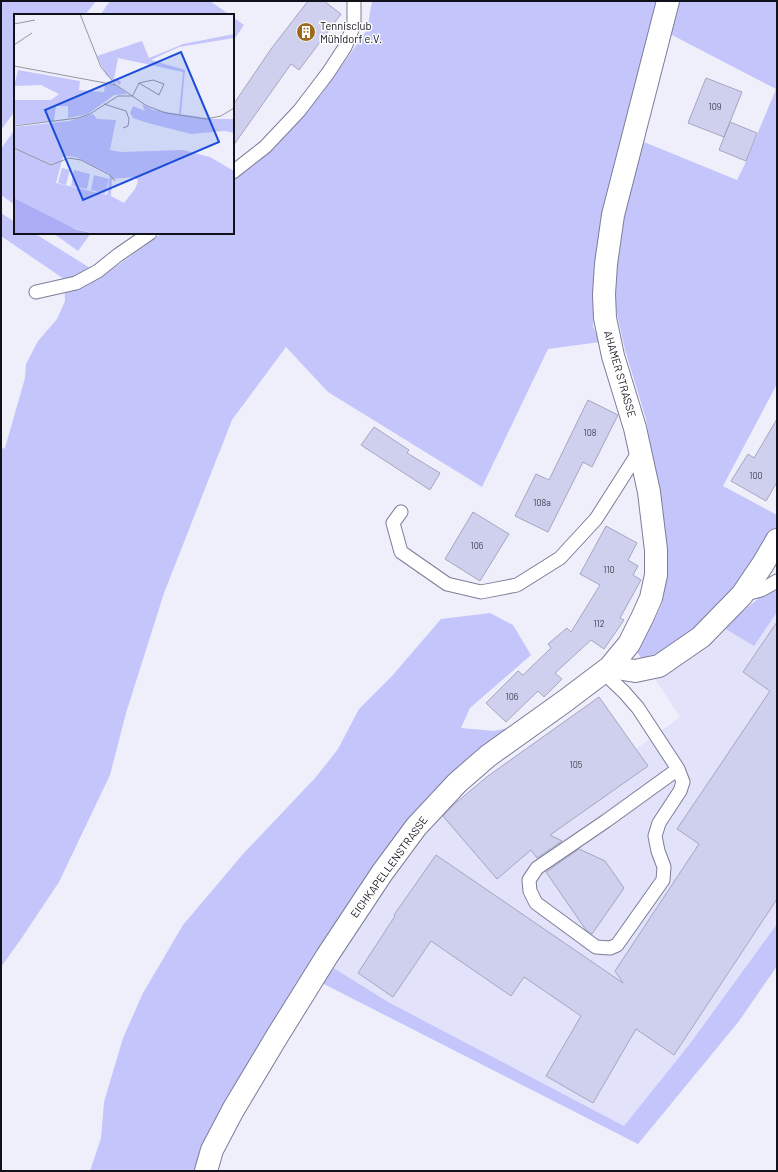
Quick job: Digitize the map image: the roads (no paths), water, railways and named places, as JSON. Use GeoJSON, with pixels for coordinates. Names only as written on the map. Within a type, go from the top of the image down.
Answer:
{"type":"FeatureCollection","features":[{"type":"Feature","properties":{"kind":"street","name":"AHAMER STRASSE"},"geometry":{"type":"LineString","coordinates":[[606,670],[628,644],[643,616],[651,598],[656,574],[656,550],[649,492],[635,428],[613,356],[605,318],[604,294],[606,264],[613,215],[668,1]]}},
{"type":"Feature","properties":{"kind":"street"},"geometry":{"type":"LineString","coordinates":[[606,670],[635,671],[659,666],[701,637],[742,595],[777,540]]}},
{"type":"Feature","properties":{"kind":"street","name":"EICHKAPELLENSTRASSE"},"geometry":{"type":"LineString","coordinates":[[206,1171],[212,1150],[229,1117],[276,1038],[327,956],[382,873],[416,827],[457,783],[488,756],[606,670]]}},
{"type":"Feature","properties":{"kind":"lane"},"geometry":{"type":"LineString","coordinates":[[234,171],[265,147],[299,111],[328,73],[345,47],[354,25],[354,1]]}},
{"type":"Feature","properties":{"kind":"lane"},"geometry":{"type":"LineString","coordinates":[[36,292],[76,283],[98,271],[149,234]]}},
{"type":"Feature","properties":{"kind":"lane"},"geometry":{"type":"LineString","coordinates":[[401,512],[393,523],[401,552],[447,584],[481,592],[517,586],[560,558],[596,519],[640,450]]}},
{"type":"Feature","properties":{"kind":"lane"},"geometry":{"type":"LineString","coordinates":[[742,595],[761,590],[777,581]]}},
{"type":"Feature","properties":{"kind":"lane"},"geometry":{"type":"LineString","coordinates":[[606,670],[638,708],[678,769],[683,782],[680,791],[658,823],[655,836],[658,851],[664,867],[663,880],[617,945],[610,948],[596,947],[536,903],[530,891],[529,880],[537,868],[678,769]]}},
{"type":"Feature","properties":{"kind":"place","name":"Tennisclub Mühldorf e.V."},"geometry":{"type":"Point","coordinates":[306,32]}}]}
